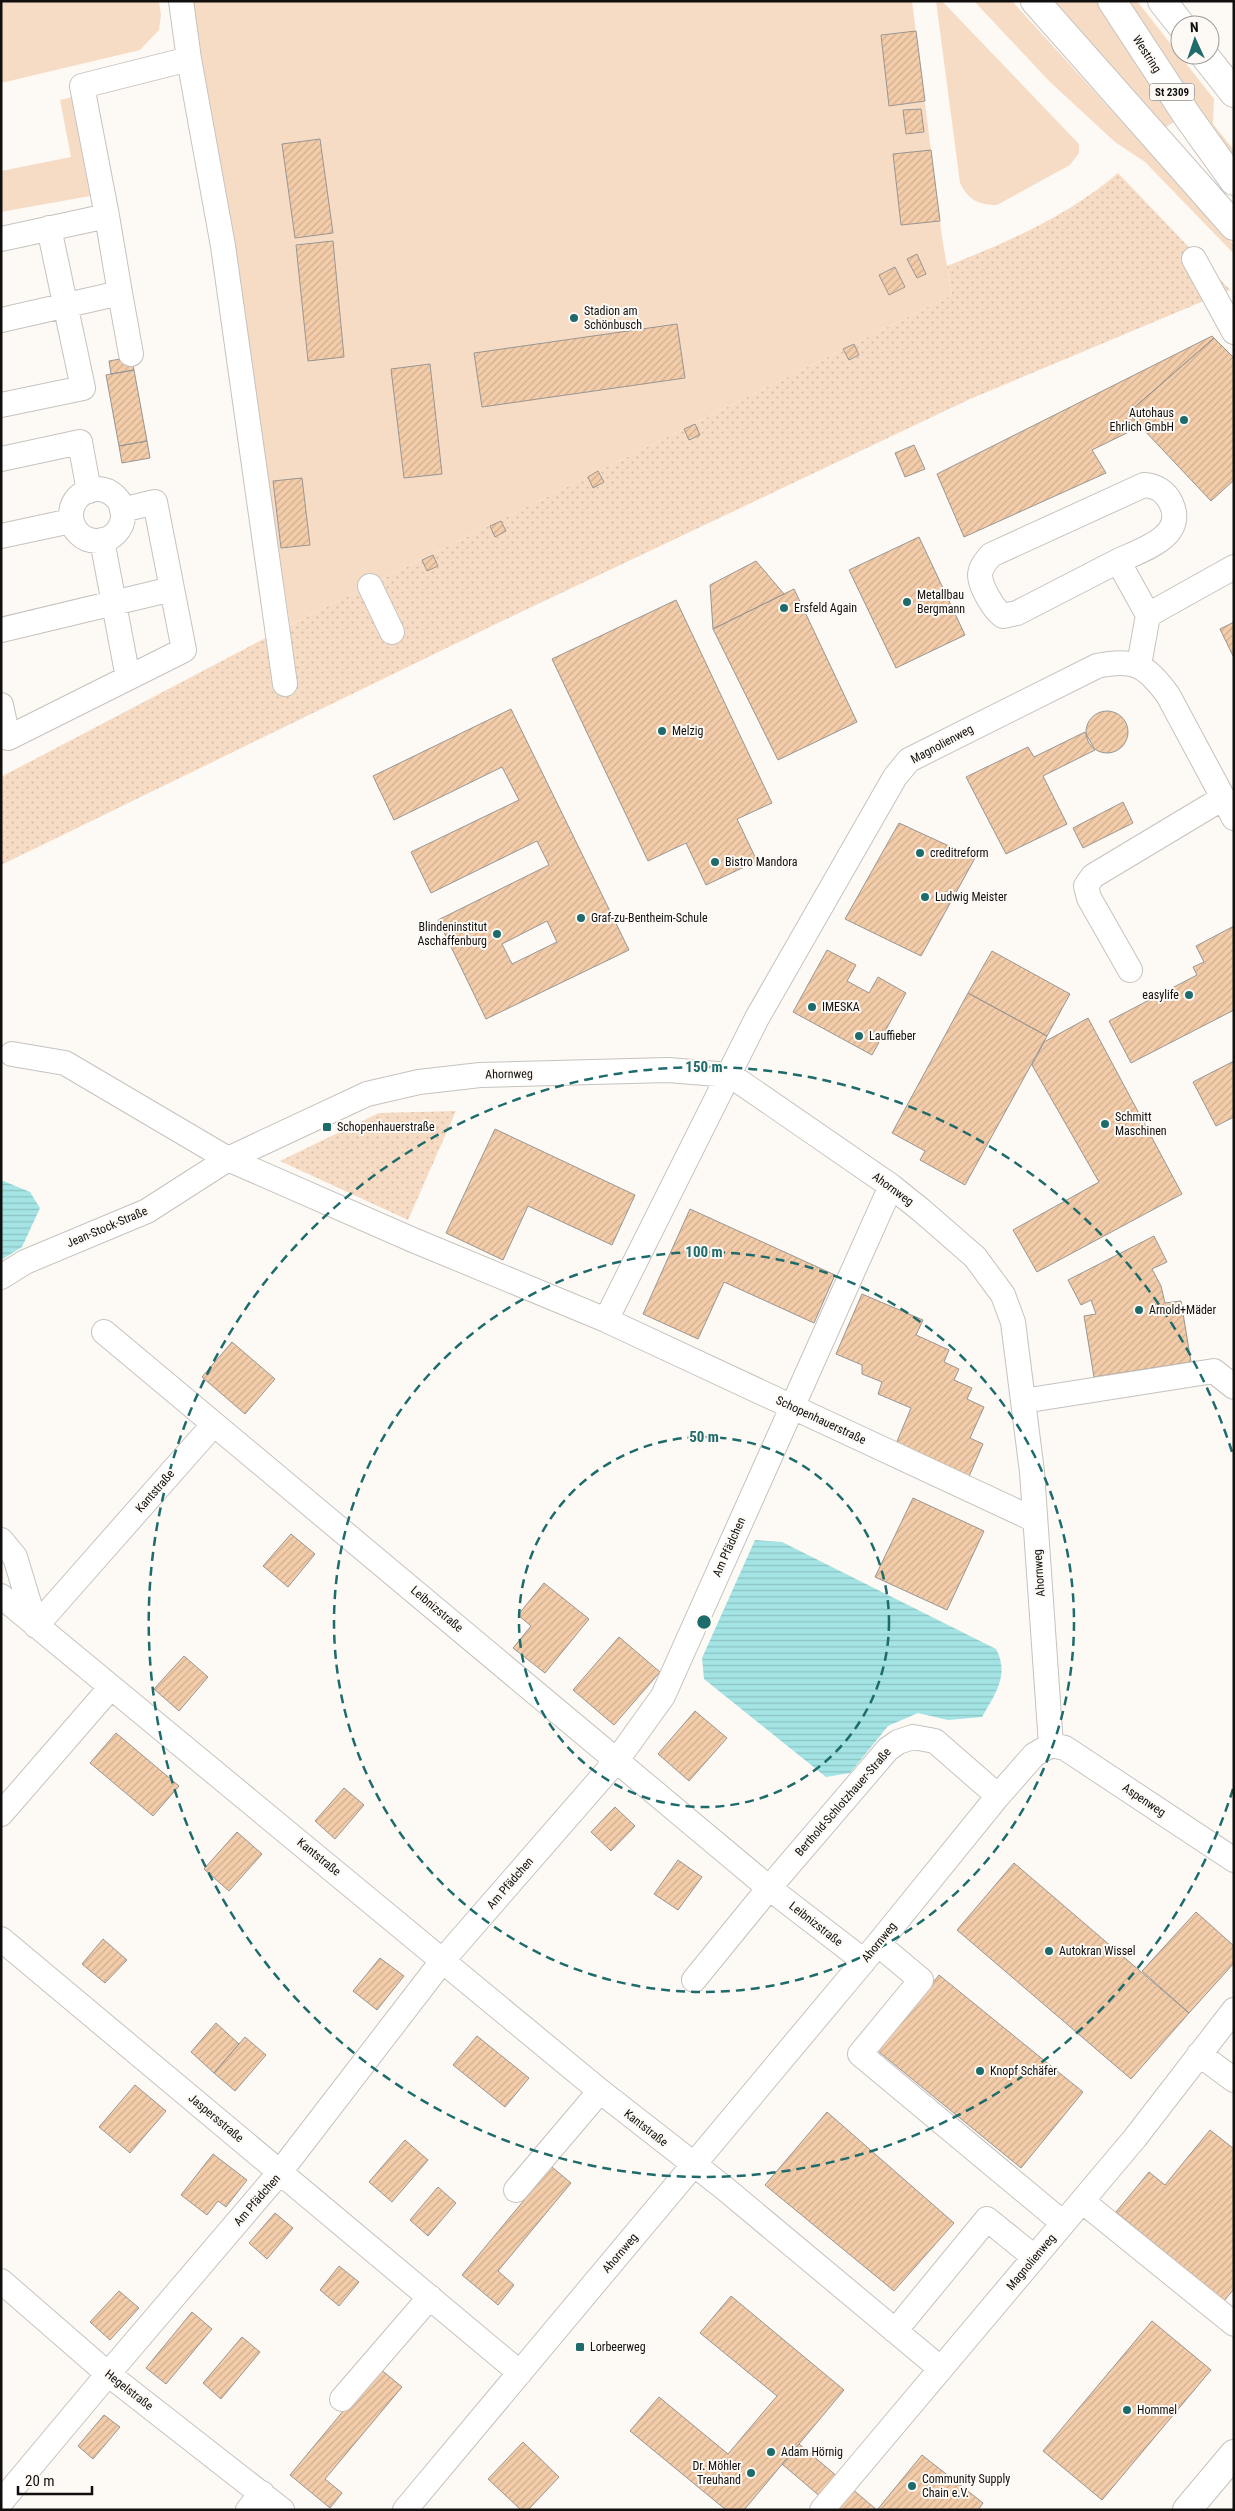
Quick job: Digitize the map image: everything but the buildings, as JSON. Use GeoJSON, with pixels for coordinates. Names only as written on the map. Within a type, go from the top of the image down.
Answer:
{"type":"FeatureCollection","features":[{"type":"Feature","properties":{"kind":"main road"},"geometry":{"type":"LineString","coordinates":[[1035,1],[1234,226]]}},
{"type":"Feature","properties":{"kind":"main road","name":"Westring"},"geometry":{"type":"LineString","coordinates":[[1112,1],[1188,117],[1234,181]]}},
{"type":"Feature","properties":{"kind":"main road"},"geometry":{"type":"LineString","coordinates":[[1162,1],[1173,15]]}},
{"type":"Feature","properties":{"kind":"main road"},"geometry":{"type":"LineString","coordinates":[[1212,65],[1234,93]]}},
{"type":"Feature","properties":{"kind":"main road"},"geometry":{"type":"LineString","coordinates":[[1187,2510],[1234,2454]]}},
{"type":"Feature","properties":{"kind":"street"},"geometry":{"type":"LineString","coordinates":[[180,1],[223,246],[285,684]]}},
{"type":"Feature","properties":{"kind":"street"},"geometry":{"type":"LineString","coordinates":[[131,354],[82,86],[189,59]]}},
{"type":"Feature","properties":{"kind":"street"},"geometry":{"type":"LineString","coordinates":[[1,239],[107,216]]}},
{"type":"Feature","properties":{"kind":"street"},"geometry":{"type":"LineString","coordinates":[[1,405],[83,388],[49,228]]}},
{"type":"Feature","properties":{"kind":"street"},"geometry":{"type":"LineString","coordinates":[[1194,259],[1234,332]]}},
{"type":"Feature","properties":{"kind":"street"},"geometry":{"type":"LineString","coordinates":[[1,320],[120,293]]}},
{"type":"Feature","properties":{"kind":"street"},"geometry":{"type":"LineString","coordinates":[[1,459],[80,442],[89,491]]}},
{"type":"Feature","properties":{"kind":"street"},"geometry":{"type":"LineString","coordinates":[[1144,485],[1156,486],[1168,496],[1175,511],[1174,525],[1167,535],[1118,561],[1017,613],[1003,616],[994,611],[980,576],[983,564],[991,555],[1144,485]]}},
{"type":"Feature","properties":{"kind":"street"},"geometry":{"type":"LineString","coordinates":[[98,489],[110,493],[118,501],[122,510],[120,527],[110,537],[102,540],[92,541],[80,535],[71,521],[71,510],[75,500],[89,491],[98,489]]}},
{"type":"Feature","properties":{"kind":"street"},"geometry":{"type":"LineString","coordinates":[[1,705],[8,738],[184,650],[155,502],[122,510]]}},
{"type":"Feature","properties":{"kind":"street"},"geometry":{"type":"LineString","coordinates":[[1,536],[71,521]]}},
{"type":"Feature","properties":{"kind":"street"},"geometry":{"type":"LineString","coordinates":[[102,540],[128,678]]}},
{"type":"Feature","properties":{"kind":"street"},"geometry":{"type":"LineString","coordinates":[[1118,561],[1148,615],[1139,665],[1154,677],[1168,695],[1228,808],[1093,876],[1086,886],[1089,898],[1130,970]]}},
{"type":"Feature","properties":{"kind":"street"},"geometry":{"type":"LineString","coordinates":[[1148,615],[1234,568]]}},
{"type":"Feature","properties":{"kind":"street"},"geometry":{"type":"LineString","coordinates":[[370,586],[392,632]]}},
{"type":"Feature","properties":{"kind":"street"},"geometry":{"type":"LineString","coordinates":[[1,630],[172,589]]}},
{"type":"Feature","properties":{"kind":"street","name":"Magnolienweg"},"geometry":{"type":"LineString","coordinates":[[730,1076],[757,1018],[895,777],[909,760],[1097,666],[1119,661],[1139,665]]}},
{"type":"Feature","properties":{"kind":"street","name":"Schopenhauerstraße"},"geometry":{"type":"LineString","coordinates":[[12,1054],[65,1063],[218,1165],[413,1240],[606,1320],[1035,1520]]}},
{"type":"Feature","properties":{"kind":"street","name":"Ahornweg"},"geometry":{"type":"LineString","coordinates":[[218,1165],[367,1094],[419,1082],[480,1075],[648,1071],[730,1076],[891,1186],[975,1257],[1003,1295],[1013,1322],[1035,1520],[1051,1745],[1034,1755],[998,1796],[871,1952],[405,2510]]}},
{"type":"Feature","properties":{"kind":"street"},"geometry":{"type":"LineString","coordinates":[[606,1320],[730,1076]]}},
{"type":"Feature","properties":{"kind":"street","name":"Jean-Stock-Straße"},"geometry":{"type":"LineString","coordinates":[[1,1277],[24,1262],[147,1211],[218,1165]]}},
{"type":"Feature","properties":{"kind":"street","name":"Am Pfädchen"},"geometry":{"type":"LineString","coordinates":[[1,2502],[280,2172],[444,1960],[617,1760],[663,1696],[791,1406],[891,1186]]}},
{"type":"Feature","properties":{"kind":"street","name":"Leibnizstraße"},"geometry":{"type":"LineString","coordinates":[[104,1332],[769,1888],[871,1952],[920,1980],[860,2054],[1063,2223]]}},
{"type":"Feature","properties":{"kind":"street"},"geometry":{"type":"LineString","coordinates":[[1023,1401],[1214,1371],[1234,1387]]}},
{"type":"Feature","properties":{"kind":"street","name":"Kantstraße"},"geometry":{"type":"LineString","coordinates":[[36,1626],[214,1424]]}},
{"type":"Feature","properties":{"kind":"street"},"geometry":{"type":"LineString","coordinates":[[1,1540],[15,1557],[36,1626]]}},
{"type":"Feature","properties":{"kind":"street","name":"Kantstraße"},"geometry":{"type":"LineString","coordinates":[[3,1600],[941,2369]]}},
{"type":"Feature","properties":{"kind":"street"},"geometry":{"type":"LineString","coordinates":[[1,1814],[111,1687]]}},
{"type":"Feature","properties":{"kind":"street","name":"Berthold-Schlotzhauer-Straße"},"geometry":{"type":"LineString","coordinates":[[769,1888],[888,1749],[898,1742],[913,1737],[935,1741],[998,1796]]}},
{"type":"Feature","properties":{"kind":"street","name":"Aspenweg"},"geometry":{"type":"LineString","coordinates":[[1051,1745],[1065,1748],[1234,1860]]}},
{"type":"Feature","properties":{"kind":"street"},"geometry":{"type":"LineString","coordinates":[[694,1980],[769,1888]]}},
{"type":"Feature","properties":{"kind":"street","name":"Jaspersstraße"},"geometry":{"type":"LineString","coordinates":[[1,1939],[520,2373]]}},
{"type":"Feature","properties":{"kind":"street","name":"Magnolienweg"},"geometry":{"type":"LineString","coordinates":[[822,2510],[1135,2138],[1234,2010]]}},
{"type":"Feature","properties":{"kind":"street"},"geometry":{"type":"LineString","coordinates":[[1199,2054],[1234,2080]]}},
{"type":"Feature","properties":{"kind":"street"},"geometry":{"type":"LineString","coordinates":[[516,2190],[600,2091]]}},
{"type":"Feature","properties":{"kind":"street"},"geometry":{"type":"LineString","coordinates":[[1082,2200],[1234,2324]]}},
{"type":"Feature","properties":{"kind":"street"},"geometry":{"type":"LineString","coordinates":[[895,2331],[987,2219],[1034,2258]]}},
{"type":"Feature","properties":{"kind":"street","name":"Hegelstraße"},"geometry":{"type":"LineString","coordinates":[[1,2281],[255,2501],[282,2510]]}},
{"type":"Feature","properties":{"kind":"street"},"geometry":{"type":"LineString","coordinates":[[342,2399],[430,2297]]}},
{"type":"Feature","properties":{"kind":"shaded area"},"geometry":{"type":"Polygon","coordinates":[[[1,1],[159,1],[161,15],[159,30],[140,50],[1,83],[1,1]]]}},
{"type":"Feature","properties":{"kind":"shaded area","name":"Stadion am Schönbusch"},"geometry":{"type":"Polygon","coordinates":[[[192,1],[912,1],[942,237],[952,295],[290,625],[192,1]]]}},
{"type":"Feature","properties":{"kind":"shaded area"},"geometry":{"type":"Polygon","coordinates":[[[936,1],[942,1],[1079,144],[1079,153],[1070,165],[997,205],[979,203],[967,194],[960,183],[936,1]]]}},
{"type":"Feature","properties":{"kind":"shaded area"},"geometry":{"type":"Polygon","coordinates":[[[974,1],[1012,1],[1234,245],[1234,254],[1145,162],[1115,142],[1050,82],[974,1]]]}},
{"type":"Feature","properties":{"kind":"shaded area"},"geometry":{"type":"Polygon","coordinates":[[[1051,1],[1098,1],[1179,119],[1166,127],[1051,1]]]}},
{"type":"Feature","properties":{"kind":"shaded area"},"geometry":{"type":"Polygon","coordinates":[[[1119,1],[1137,1],[1170,43],[1170,65],[1187,65],[1214,99],[1213,124],[1234,150],[1234,163],[1119,1]]]}},
{"type":"Feature","properties":{"kind":"shaded area"},"geometry":{"type":"Polygon","coordinates":[[[72,97],[90,196],[1,212],[1,171],[71,157],[60,100],[72,97]]]}},
{"type":"Feature","properties":{"kind":"shaded area"},"geometry":{"type":"Polygon","coordinates":[[[1118,173],[1230,290],[970,399],[496,624],[1,865],[1,777],[290,625],[952,295],[947,266],[1037,227],[1079,202],[1118,173]]]}},
{"type":"Feature","properties":{"kind":"shaded area"},"geometry":{"type":"Polygon","coordinates":[[[456,1111],[408,1220],[280,1161],[379,1113],[456,1111]]]}},
{"type":"Feature","properties":{"kind":"water"},"geometry":{"type":"Polygon","coordinates":[[[1,1180],[30,1192],[40,1208],[22,1247],[1,1260],[1,1180]]]}},
{"type":"Feature","properties":{"kind":"water"},"geometry":{"type":"Polygon","coordinates":[[[755,1540],[782,1542],[996,1649],[1002,1667],[1001,1676],[996,1692],[982,1717],[948,1720],[918,1713],[888,1726],[850,1773],[826,1777],[704,1679],[702,1658],[755,1540]]]}},
{"type":"Feature","properties":{"kind":"place","name":"Stadion am Schönbusch"},"geometry":{"type":"Point","coordinates":[574,318]}},
{"type":"Feature","properties":{"kind":"place","name":"Autohaus Ehrlich GmbH"},"geometry":{"type":"Point","coordinates":[1184,420]}},
{"type":"Feature","properties":{"kind":"place","name":"Metallbau Bergmann"},"geometry":{"type":"Point","coordinates":[907,602]}},
{"type":"Feature","properties":{"kind":"place","name":"Ersfeld Again"},"geometry":{"type":"Point","coordinates":[784,608]}},
{"type":"Feature","properties":{"kind":"place","name":"Melzig"},"geometry":{"type":"Point","coordinates":[662,731]}},
{"type":"Feature","properties":{"kind":"place","name":"creditreform"},"geometry":{"type":"Point","coordinates":[920,853]}},
{"type":"Feature","properties":{"kind":"place","name":"Bistro Mandora"},"geometry":{"type":"Point","coordinates":[715,862]}},
{"type":"Feature","properties":{"kind":"place","name":"Ludwig Meister"},"geometry":{"type":"Point","coordinates":[925,897]}},
{"type":"Feature","properties":{"kind":"place","name":"Graf-zu-Bentheim-Schule"},"geometry":{"type":"Point","coordinates":[581,918]}},
{"type":"Feature","properties":{"kind":"place","name":"Blindeninstitut Aschaffenburg"},"geometry":{"type":"Point","coordinates":[497,934]}},
{"type":"Feature","properties":{"kind":"place","name":"easylife"},"geometry":{"type":"Point","coordinates":[1189,995]}},
{"type":"Feature","properties":{"kind":"place","name":"IMESKA"},"geometry":{"type":"Point","coordinates":[812,1007]}},
{"type":"Feature","properties":{"kind":"place","name":"Lauffieber"},"geometry":{"type":"Point","coordinates":[859,1036]}},
{"type":"Feature","properties":{"kind":"place","name":"Schmitt Maschinen"},"geometry":{"type":"Point","coordinates":[1105,1124]}},
{"type":"Feature","properties":{"kind":"place","name":"Schopenhauerstraße"},"geometry":{"type":"Point","coordinates":[327,1127]}},
{"type":"Feature","properties":{"kind":"place","name":"Arnold+Mäder"},"geometry":{"type":"Point","coordinates":[1139,1310]}},
{"type":"Feature","properties":{"kind":"place","name":"Autokran Wissel"},"geometry":{"type":"Point","coordinates":[1049,1951]}},
{"type":"Feature","properties":{"kind":"place","name":"Knopf Schäfer"},"geometry":{"type":"Point","coordinates":[980,2071]}},
{"type":"Feature","properties":{"kind":"place","name":"Lorbeerweg"},"geometry":{"type":"Point","coordinates":[580,2347]}},
{"type":"Feature","properties":{"kind":"place","name":"Hommel"},"geometry":{"type":"Point","coordinates":[1127,2410]}},
{"type":"Feature","properties":{"kind":"place","name":"Adam Hörnig"},"geometry":{"type":"Point","coordinates":[771,2452]}},
{"type":"Feature","properties":{"kind":"place","name":"Dr. Möhler Treuhand"},"geometry":{"type":"Point","coordinates":[751,2473]}},
{"type":"Feature","properties":{"kind":"place","name":"Community Supply Chain e.V."},"geometry":{"type":"Point","coordinates":[912,2486]}}]}
